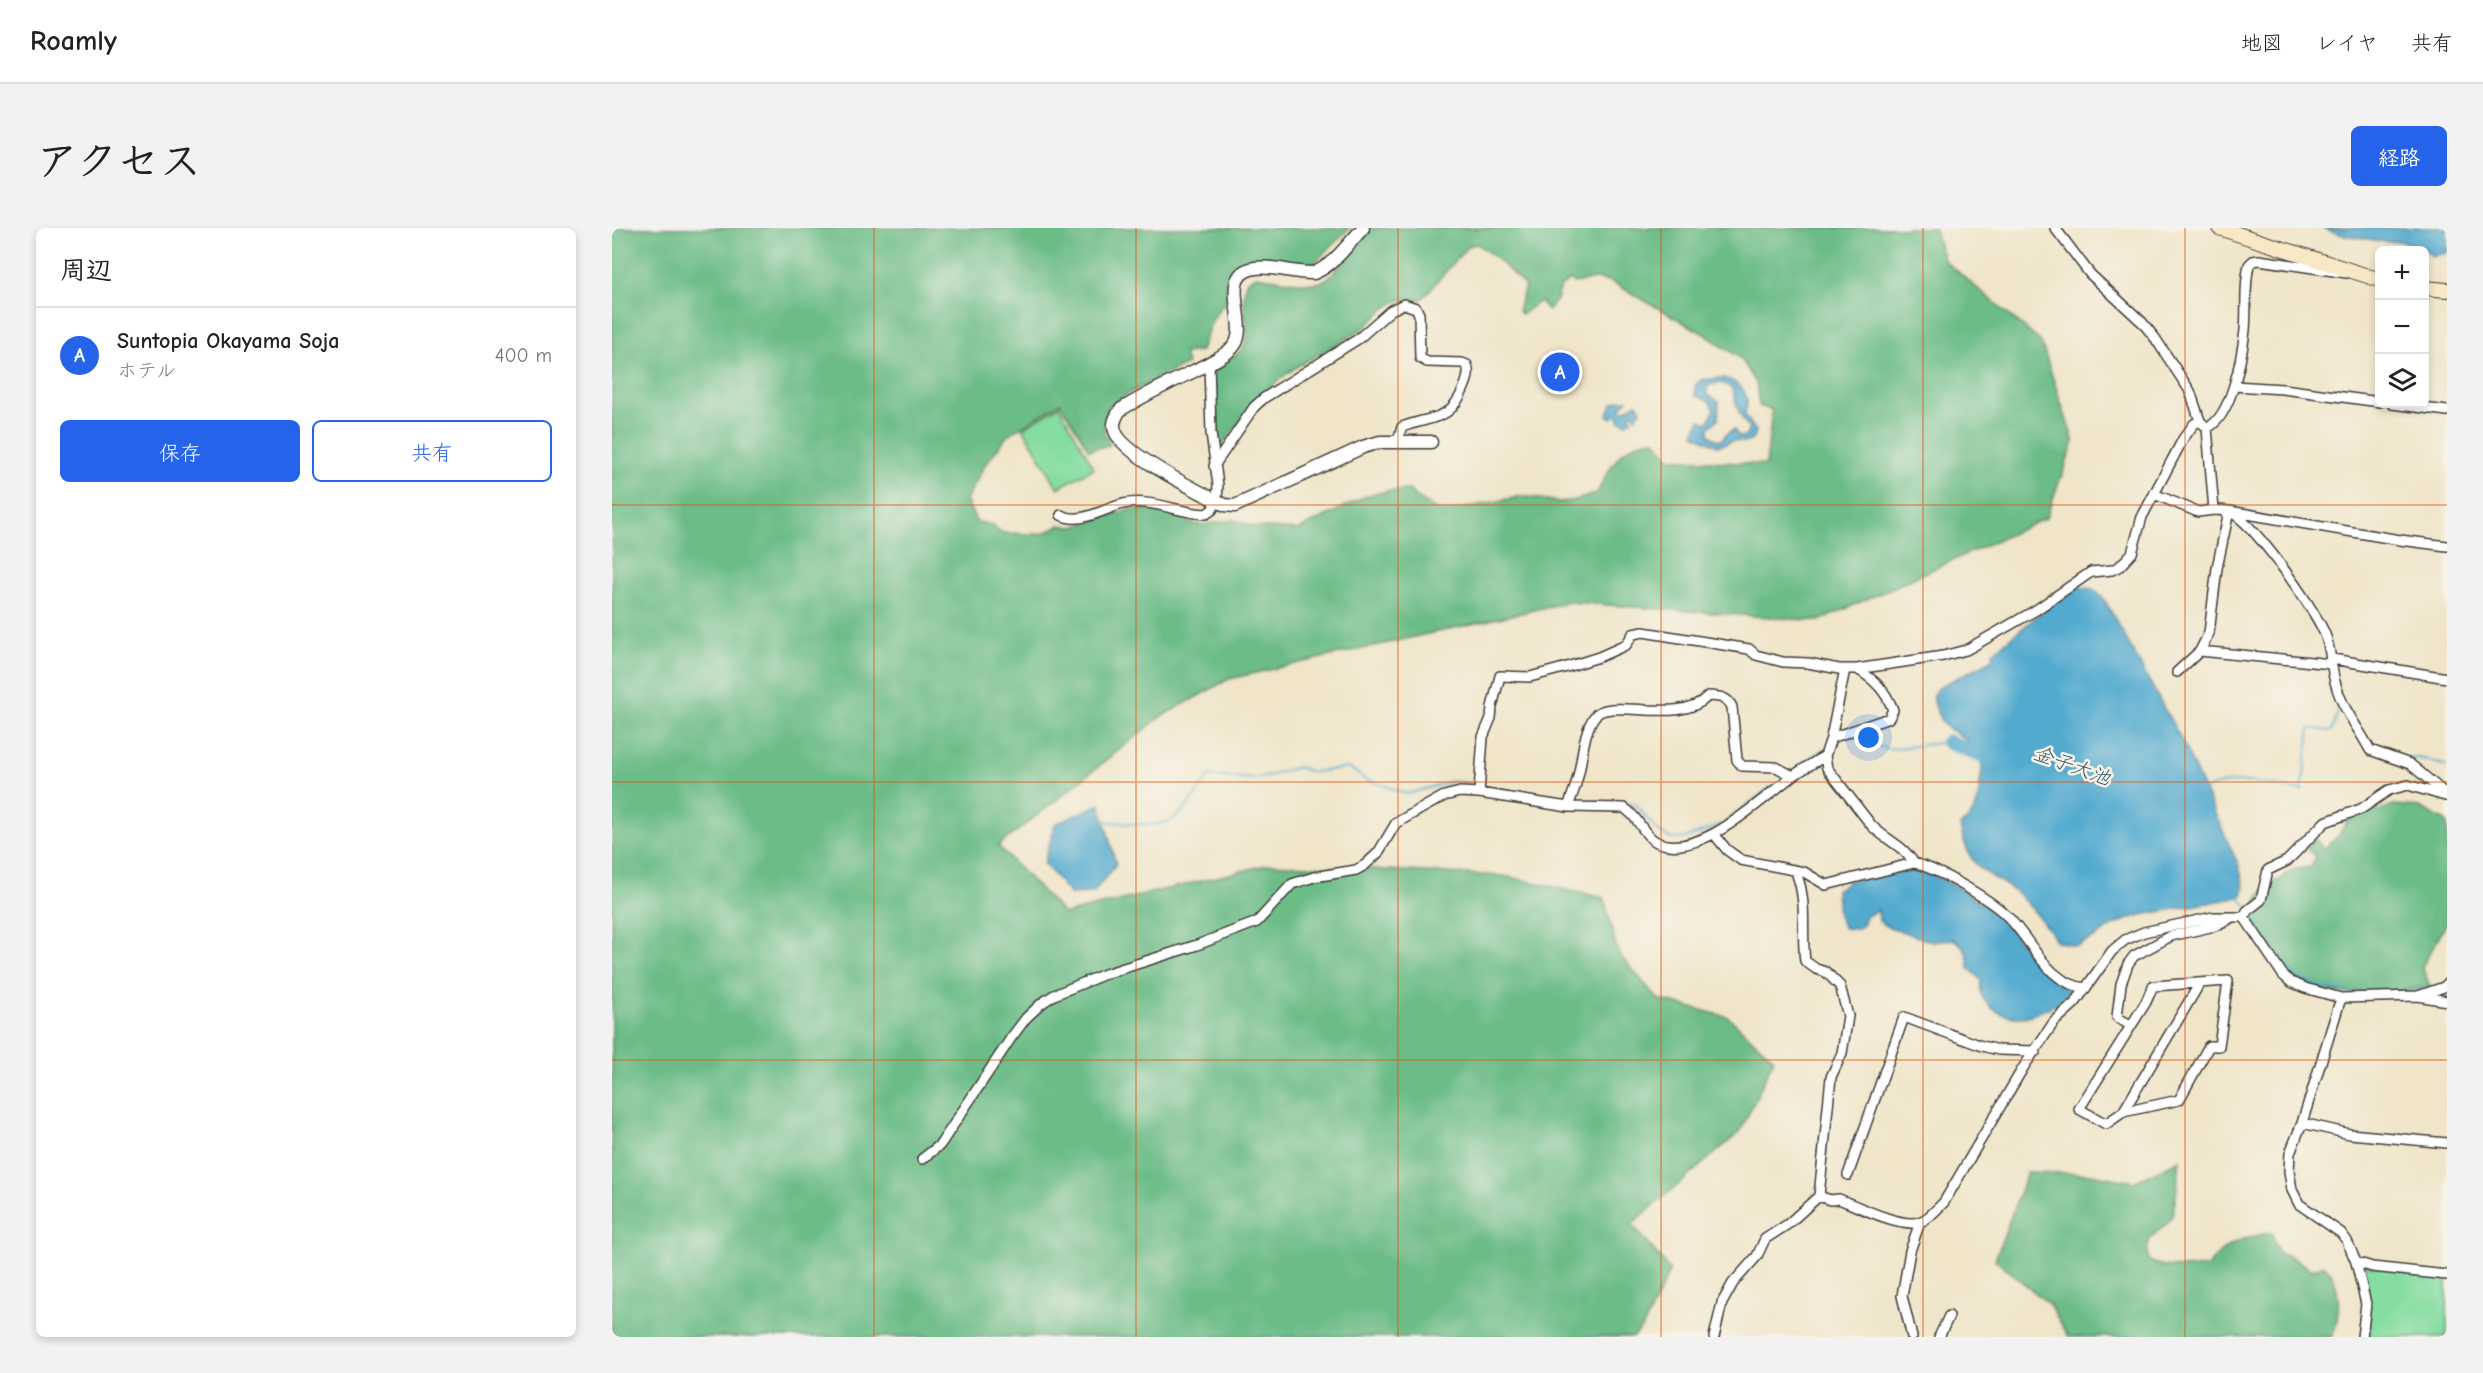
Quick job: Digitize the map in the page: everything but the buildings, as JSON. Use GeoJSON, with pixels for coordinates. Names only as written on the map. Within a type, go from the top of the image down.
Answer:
{"type":"FeatureCollection","features":[{"type":"Feature","properties":{"kind":"main road"},"geometry":{"type":"LineString","coordinates":[[2219,228],[2375,279]]}},
{"type":"Feature","properties":{"kind":"main road"},"geometry":{"type":"LineString","coordinates":[[2429,288],[2447,290]]}},
{"type":"Feature","properties":{"kind":"street"},"geometry":{"type":"LineString","coordinates":[[1363,228],[1323,270],[1314,273],[1258,267],[1241,274],[1234,289],[1240,333],[1237,343],[1227,353],[1120,410],[1114,422],[1114,429],[1120,440],[1131,451],[1217,501],[1235,506],[1363,447],[1380,442],[1431,442]]}},
{"type":"Feature","properties":{"kind":"street"},"geometry":{"type":"LineString","coordinates":[[2055,228],[2090,274],[2142,322],[2155,338],[2190,391],[2200,421],[2208,428]]}},
{"type":"Feature","properties":{"kind":"street"},"geometry":{"type":"LineString","coordinates":[[2208,428],[2221,418],[2234,386],[2244,333],[2249,265],[2253,261],[2267,261],[2343,274],[2352,272]]}},
{"type":"Feature","properties":{"kind":"street"},"geometry":{"type":"LineString","coordinates":[[1214,466],[1254,407],[1264,398],[1358,339],[1390,310],[1404,304],[1416,308],[1419,314],[1420,358],[1427,362],[1462,363],[1469,369],[1466,384],[1454,408],[1432,419],[1402,427],[1398,441]]}},
{"type":"Feature","properties":{"kind":"street"},"geometry":{"type":"LineString","coordinates":[[1061,515],[1070,519],[1082,518],[1125,504],[1137,503],[1165,505],[1206,514],[1212,510],[1217,501],[1218,486],[1214,466],[1209,363]]}},
{"type":"Feature","properties":{"kind":"street"},"geometry":{"type":"LineString","coordinates":[[2234,386],[2283,389],[2375,401]]}},
{"type":"Feature","properties":{"kind":"street"},"geometry":{"type":"LineString","coordinates":[[2423,408],[2447,411]]}},
{"type":"Feature","properties":{"kind":"street"},"geometry":{"type":"LineString","coordinates":[[1479,793],[1483,737],[1491,718],[1500,676],[1530,677],[1588,660],[1626,645],[1634,634],[1643,632],[1749,649],[1756,655],[1783,662],[1808,663],[1845,669],[1943,656],[1966,650],[2036,610],[2091,572],[2112,570],[2120,566],[2132,553],[2142,517],[2182,439],[2194,424],[2200,421]]}},
{"type":"Feature","properties":{"kind":"street"},"geometry":{"type":"LineString","coordinates":[[2208,428],[2214,510]]}},
{"type":"Feature","properties":{"kind":"street"},"geometry":{"type":"LineString","coordinates":[[2154,494],[2198,512],[2229,511],[2447,546]]}},
{"type":"Feature","properties":{"kind":"street"},"geometry":{"type":"LineString","coordinates":[[2177,672],[2200,651],[2212,626],[2217,568],[2229,511]]}},
{"type":"Feature","properties":{"kind":"street"},"geometry":{"type":"LineString","coordinates":[[2229,511],[2244,523],[2262,543],[2298,590],[2323,629],[2336,685],[2370,750],[2410,764],[2447,796]]}},
{"type":"Feature","properties":{"kind":"street"},"geometry":{"type":"LineString","coordinates":[[2200,651],[2332,661],[2447,678]]}},
{"type":"Feature","properties":{"kind":"street"},"geometry":{"type":"LineString","coordinates":[[1845,669],[1831,738],[1825,756],[1827,768],[1858,810],[1880,834],[1908,852],[1914,863]]}},
{"type":"Feature","properties":{"kind":"street"},"geometry":{"type":"LineString","coordinates":[[1831,738],[1889,718],[1893,710],[1889,698],[1875,680],[1857,669]]}},
{"type":"Feature","properties":{"kind":"street"},"geometry":{"type":"LineString","coordinates":[[1568,807],[1577,782],[1589,727],[1595,715],[1602,710],[1624,708],[1663,712],[1695,706],[1708,696],[1723,697],[1729,700],[1732,707],[1737,760],[1742,766],[1776,767],[1789,774]]}},
{"type":"Feature","properties":{"kind":"street"},"geometry":{"type":"LineString","coordinates":[[922,1158],[940,1145],[1026,1018],[1054,995],[1105,974],[1197,945],[1257,922],[1292,884],[1314,877],[1356,870],[1365,865],[1378,853],[1396,823],[1444,796],[1460,792],[1479,793],[1568,807],[1624,808],[1631,812],[1647,834],[1658,843],[1677,845],[1714,834],[1789,774],[1825,756]]}},
{"type":"Feature","properties":{"kind":"street"},"geometry":{"type":"LineString","coordinates":[[2244,917],[2247,911],[2261,900],[2268,870],[2286,861],[2325,822],[2361,809],[2388,790],[2403,785],[2447,796]]}},
{"type":"Feature","properties":{"kind":"street"},"geometry":{"type":"LineString","coordinates":[[1714,834],[1727,850],[1741,860],[1804,872],[1826,885],[1914,863],[1944,874],[2005,914],[2050,969],[2076,987],[2086,988]]}},
{"type":"Feature","properties":{"kind":"street"},"geometry":{"type":"LineString","coordinates":[[1714,1337],[1722,1303],[1733,1283],[1756,1256],[1765,1239],[1788,1224],[1819,1196],[1831,1077],[1842,1053],[1848,1016],[1840,986],[1826,972],[1816,969],[1805,961],[1802,940],[1804,901],[1796,872]]}},
{"type":"Feature","properties":{"kind":"street"},"geometry":{"type":"LineString","coordinates":[[1912,1337],[1902,1296],[1910,1251],[1920,1222],[1944,1202],[2023,1068],[2054,1022],[2075,1003],[2112,951],[2125,940],[2145,932],[2213,917],[2229,919],[2244,917]]}},
{"type":"Feature","properties":{"kind":"street"},"geometry":{"type":"LineString","coordinates":[[2244,917],[2271,959],[2292,982],[2305,988],[2341,998],[2418,996],[2447,1001]]}},
{"type":"Feature","properties":{"kind":"street"},"geometry":{"type":"LineString","coordinates":[[2132,1026],[2117,1017],[2121,984],[2128,964],[2134,956],[2171,936],[2219,925],[2229,919]]}},
{"type":"Feature","properties":{"kind":"street"},"geometry":{"type":"LineString","coordinates":[[2228,981],[2220,1046],[2209,1046],[2179,1100],[2123,1112],[2106,1124],[2079,1109],[2132,1026],[2153,986],[2228,981]]}},
{"type":"Feature","properties":{"kind":"street"},"geometry":{"type":"LineString","coordinates":[[2123,1112],[2200,983]]}},
{"type":"Feature","properties":{"kind":"street"},"geometry":{"type":"LineString","coordinates":[[2418,996],[2447,984]]}},
{"type":"Feature","properties":{"kind":"street"},"geometry":{"type":"LineString","coordinates":[[2341,998],[2302,1123],[2290,1153],[2289,1171],[2292,1190],[2299,1204],[2341,1233],[2347,1241],[2356,1262],[2366,1304],[2362,1337]]}},
{"type":"Feature","properties":{"kind":"street"},"geometry":{"type":"LineString","coordinates":[[1848,1175],[1904,1017],[1982,1046],[1999,1050],[2036,1051]]}},
{"type":"Feature","properties":{"kind":"street"},"geometry":{"type":"LineString","coordinates":[[2302,1123],[2350,1134],[2447,1143]]}},
{"type":"Feature","properties":{"kind":"street"},"geometry":{"type":"LineString","coordinates":[[1819,1196],[1839,1199],[1898,1221],[1920,1222]]}},
{"type":"Feature","properties":{"kind":"street"},"geometry":{"type":"LineString","coordinates":[[2356,1262],[2372,1267],[2447,1275]]}},
{"type":"Feature","properties":{"kind":"street"},"geometry":{"type":"LineString","coordinates":[[1939,1337],[1949,1316]]}},
{"type":"Feature","properties":{"kind":"green space"},"geometry":{"type":"Polygon","coordinates":[[[612,228],[1350,228],[1313,264],[1245,258],[1227,280],[1227,301],[1214,318],[1201,351],[1184,353],[1187,364],[1129,393],[1109,406],[1104,431],[1110,445],[1089,450],[1060,403],[1008,435],[985,465],[966,500],[976,521],[993,526],[1003,533],[1045,533],[1060,525],[1073,527],[1126,510],[1141,509],[1165,510],[1179,514],[1189,523],[1201,525],[1234,520],[1254,527],[1298,530],[1366,496],[1387,491],[1409,490],[1423,502],[1439,511],[1522,496],[1559,502],[1577,500],[1597,493],[1612,465],[1625,451],[1633,445],[1655,440],[1671,458],[1766,465],[1772,410],[1759,406],[1756,383],[1742,360],[1706,335],[1610,281],[1595,279],[1574,283],[1571,280],[1561,286],[1557,300],[1548,311],[1540,301],[1522,314],[1518,311],[1525,286],[1495,257],[1477,244],[1468,246],[1421,300],[1409,299],[1392,303],[1359,331],[1284,376],[1248,411],[1218,451],[1212,367],[1230,359],[1246,342],[1244,297],[1246,282],[1256,276],[1299,283],[1321,282],[1340,265],[1372,228],[1934,228],[1944,260],[2041,342],[2074,442],[2046,518],[1819,621],[1569,602],[1229,679],[1162,716],[998,846],[1064,914],[1270,864],[1505,876],[1604,898],[1618,953],[1658,999],[1728,1017],[1774,1059],[1740,1132],[1632,1224],[1670,1270],[1644,1325],[1634,1337],[612,1337],[612,228]]]}},
{"type":"Feature","properties":{"kind":"green space"},"geometry":{"type":"Polygon","coordinates":[[[1059,406],[1094,468],[1058,488],[1023,428],[1059,406]]]}},
{"type":"Feature","properties":{"kind":"green space"},"geometry":{"type":"Polygon","coordinates":[[[2393,805],[2420,807],[2447,822],[2447,922],[2422,967],[2430,986],[2356,994],[2335,993],[2300,983],[2287,973],[2248,916],[2268,883],[2280,880],[2291,870],[2311,867],[2316,857],[2305,847],[2314,838],[2324,849],[2339,835],[2350,816],[2374,806],[2378,811],[2393,805]]]}},
{"type":"Feature","properties":{"kind":"green space"},"geometry":{"type":"Polygon","coordinates":[[[2180,1160],[2173,1213],[2148,1244],[2149,1261],[2171,1267],[2208,1267],[2220,1252],[2236,1242],[2272,1233],[2279,1254],[2288,1255],[2312,1270],[2325,1265],[2331,1272],[2338,1300],[2337,1319],[2332,1337],[2068,1337],[2049,1304],[1995,1260],[2027,1172],[2091,1174],[2134,1182],[2180,1160]]]}},
{"type":"Feature","properties":{"kind":"green space"},"geometry":{"type":"Polygon","coordinates":[[[2360,1264],[2447,1276],[2447,1337],[2367,1337],[2369,1316],[2360,1264]]]}},
{"type":"Feature","properties":{"kind":"water"},"geometry":{"type":"Polygon","coordinates":[[[2322,228],[2447,228],[2447,253],[2432,256],[2429,254],[2429,246],[2413,246],[2400,241],[2386,242],[2339,234],[2322,228]]]}},
{"type":"Feature","properties":{"kind":"water"},"geometry":{"type":"Polygon","coordinates":[[[1721,378],[1740,386],[1747,400],[1745,415],[1756,431],[1751,441],[1734,441],[1717,446],[1694,434],[1700,420],[1708,423],[1714,410],[1710,402],[1695,395],[1695,386],[1701,380],[1721,378]],[[1719,383],[1709,385],[1707,389],[1707,394],[1719,402],[1718,419],[1709,428],[1710,435],[1721,440],[1734,430],[1739,437],[1746,436],[1749,428],[1740,413],[1731,387],[1719,383]]]}},
{"type":"Feature","properties":{"kind":"water"},"geometry":{"type":"Polygon","coordinates":[[[1628,400],[1620,408],[1624,411],[1637,403],[1641,411],[1636,417],[1633,412],[1630,414],[1632,419],[1626,423],[1619,420],[1616,414],[1612,418],[1607,415],[1613,403],[1628,400]]]}},
{"type":"Feature","properties":{"kind":"water"},"geometry":{"type":"Polygon","coordinates":[[[2073,587],[2088,588],[2098,592],[2108,606],[2181,739],[2239,866],[2244,888],[2242,895],[2235,898],[2136,916],[2076,946],[2056,941],[2026,902],[1980,868],[1970,856],[1960,826],[1969,819],[1977,805],[1981,761],[1967,740],[1944,725],[1933,698],[1936,690],[1945,684],[1990,661],[1993,652],[2073,587]]]}},
{"type":"Feature","properties":{"kind":"water"},"geometry":{"type":"Polygon","coordinates":[[[1100,804],[1116,864],[1093,893],[1070,894],[1044,863],[1055,824],[1100,804]]]}},
{"type":"Feature","properties":{"kind":"water"},"geometry":{"type":"Polygon","coordinates":[[[1912,870],[1953,885],[1993,913],[2013,933],[2044,971],[2069,987],[2063,1001],[2028,1016],[2002,1014],[1994,1010],[1983,997],[1981,980],[1969,968],[1964,948],[1953,939],[1933,942],[1887,926],[1879,921],[1878,910],[1866,916],[1863,925],[1857,929],[1844,928],[1838,915],[1836,890],[1849,881],[1912,870]]]}},
{"type":"Feature","properties":{"kind":"waterway"},"geometry":{"type":"LineString","coordinates":[[2202,791],[2226,783],[2239,782],[2252,782],[2302,791],[2310,728],[2331,731],[2340,703]]}},
{"type":"Feature","properties":{"kind":"waterway"},"geometry":{"type":"LineString","coordinates":[[1850,735],[1890,749],[1948,742]]}},
{"type":"Feature","properties":{"kind":"waterway","name":"金子大池"},"geometry":{"type":"LineString","coordinates":[[1948,742],[1995,760]]}},
{"type":"Feature","properties":{"kind":"waterway"},"geometry":{"type":"LineString","coordinates":[[1797,768],[1824,748]]}},
{"type":"Feature","properties":{"kind":"waterway"},"geometry":{"type":"LineString","coordinates":[[2406,759],[2419,758],[2447,766]]}},
{"type":"Feature","properties":{"kind":"waterway"},"geometry":{"type":"LineString","coordinates":[[1102,821],[1142,825],[1163,823],[1172,820],[1184,810],[1209,776],[1258,779],[1298,767],[1312,772],[1349,768],[1365,779],[1407,794],[1453,781],[1477,785]]}},
{"type":"Feature","properties":{"kind":"waterway"},"geometry":{"type":"LineString","coordinates":[[1482,787],[1568,801]]}},
{"type":"Feature","properties":{"kind":"waterway"},"geometry":{"type":"LineString","coordinates":[[1725,822],[1771,787]]}},
{"type":"Feature","properties":{"kind":"waterway"},"geometry":{"type":"LineString","coordinates":[[1574,801],[1634,803],[1655,828],[1671,838],[1690,837],[1720,825]]}},
{"type":"Feature","properties":{"kind":"waterway"},"geometry":{"type":"LineString","coordinates":[[2238,894],[2247,907]]}},
{"type":"Feature","properties":{"kind":"waterway"},"geometry":{"type":"LineString","coordinates":[[2250,912],[2285,966],[2312,984],[2350,992],[2371,993],[2424,989]]}},
{"type":"Feature","properties":{"kind":"place","name":"Suntopia Okayama Soja"},"geometry":{"type":"Point","coordinates":[1560,372]}}]}
